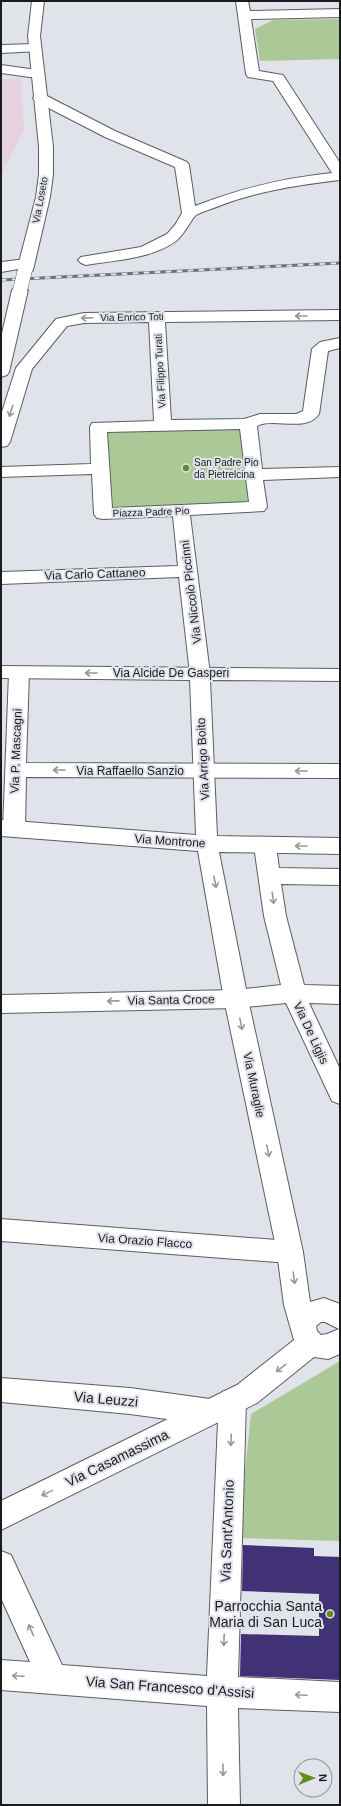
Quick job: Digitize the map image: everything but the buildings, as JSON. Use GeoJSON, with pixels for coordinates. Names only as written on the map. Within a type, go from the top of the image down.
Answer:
{"type":"FeatureCollection","features":[{"type":"Feature","properties":{"kind":"street","name":"Via Loseto"},"geometry":{"type":"LineString","coordinates":[[1,372],[43,197],[46,174],[46,147],[34,48],[38,1]]}},
{"type":"Feature","properties":{"kind":"street"},"geometry":{"type":"LineString","coordinates":[[188,214],[238,194],[293,181],[340,175],[278,78],[253,74],[242,1]]}},
{"type":"Feature","properties":{"kind":"street"},"geometry":{"type":"LineString","coordinates":[[245,15],[340,13]]}},
{"type":"Feature","properties":{"kind":"street"},"geometry":{"type":"LineString","coordinates":[[1,49],[34,48]]}},
{"type":"Feature","properties":{"kind":"street"},"geometry":{"type":"LineString","coordinates":[[1,68],[36,68]]}},
{"type":"Feature","properties":{"kind":"street"},"geometry":{"type":"LineString","coordinates":[[40,98],[114,137],[182,165],[188,214],[184,226],[168,241],[152,250],[86,260]]}},
{"type":"Feature","properties":{"kind":"street"},"geometry":{"type":"LineString","coordinates":[[1,267],[25,267]]}},
{"type":"Feature","properties":{"kind":"street","name":"Via Enrico Toti"},"geometry":{"type":"LineString","coordinates":[[1,442],[24,368],[62,322],[84,318],[340,315]]}},
{"type":"Feature","properties":{"kind":"street","name":"Via Filippo Turati"},"geometry":{"type":"LineString","coordinates":[[157,317],[163,426]]}},
{"type":"Feature","properties":{"kind":"street"},"geometry":{"type":"LineString","coordinates":[[248,424],[256,420],[297,420],[311,414],[320,349],[326,345],[340,344]]}},
{"type":"Feature","properties":{"kind":"street","name":"Piazza Padre Pio"},"geometry":{"type":"LineString","coordinates":[[248,424],[258,507],[103,514],[99,469],[98,427],[248,424]]}},
{"type":"Feature","properties":{"kind":"street"},"geometry":{"type":"LineString","coordinates":[[1,472],[99,469]]}},
{"type":"Feature","properties":{"kind":"street"},"geometry":{"type":"LineString","coordinates":[[254,475],[340,472]]}},
{"type":"Feature","properties":{"kind":"street","name":"Via Niccolò Piccinni"},"geometry":{"type":"LineString","coordinates":[[181,511],[200,674]]}},
{"type":"Feature","properties":{"kind":"street","name":"Via Carlo Cattaneo"},"geometry":{"type":"LineString","coordinates":[[1,578],[188,571]]}},
{"type":"Feature","properties":{"kind":"street","name":"Via Alcide De Gasperi"},"geometry":{"type":"LineString","coordinates":[[10,673],[340,675]]}},
{"type":"Feature","properties":{"kind":"street","name":"Via P. Mascagni"},"geometry":{"type":"LineString","coordinates":[[8,829],[16,770],[10,673]]}},
{"type":"Feature","properties":{"kind":"street","name":"Via Arrigo Boito"},"geometry":{"type":"LineString","coordinates":[[200,674],[207,844]]}},
{"type":"Feature","properties":{"kind":"street","name":"Via Raffaello Sanzio"},"geometry":{"type":"LineString","coordinates":[[16,770],[340,771]]}},
{"type":"Feature","properties":{"kind":"street","name":"Via Montrone"},"geometry":{"type":"LineString","coordinates":[[8,829],[207,844],[340,846]]}},
{"type":"Feature","properties":{"kind":"street","name":"Via Muraglie"},"geometry":{"type":"LineString","coordinates":[[207,844],[236,999],[290,1252],[297,1305],[307,1335]]}},
{"type":"Feature","properties":{"kind":"street","name":"Via De Ligjis"},"geometry":{"type":"LineString","coordinates":[[265,846],[275,916],[292,978],[293,994],[340,1094]]}},
{"type":"Feature","properties":{"kind":"street"},"geometry":{"type":"LineString","coordinates":[[270,876],[340,877]]}},
{"type":"Feature","properties":{"kind":"street","name":"Via Santa Croce"},"geometry":{"type":"LineString","coordinates":[[1,1004],[236,999],[248,996],[340,994]]}},
{"type":"Feature","properties":{"kind":"street","name":"Via Orazio Flacco"},"geometry":{"type":"LineString","coordinates":[[1,1230],[290,1252]]}},
{"type":"Feature","properties":{"kind":"street","name":"Via Casamassima"},"geometry":{"type":"LineString","coordinates":[[1,1516],[247,1394],[307,1335],[304,1320],[312,1312],[317,1310],[336,1313]]}},
{"type":"Feature","properties":{"kind":"street"},"geometry":{"type":"LineString","coordinates":[[307,1335],[323,1348],[330,1347],[340,1341]]}},
{"type":"Feature","properties":{"kind":"street","name":"Via Leuzzi"},"geometry":{"type":"LineString","coordinates":[[1,1390],[130,1401],[221,1406]]}},
{"type":"Feature","properties":{"kind":"street","name":"Via Sant'Antonio"},"geometry":{"type":"LineString","coordinates":[[221,1406],[224,1805]]}},
{"type":"Feature","properties":{"kind":"street"},"geometry":{"type":"LineString","coordinates":[[1,1565],[52,1678]]}},
{"type":"Feature","properties":{"kind":"street","name":"Via San Francesco d'Assisi"},"geometry":{"type":"LineString","coordinates":[[1,1675],[222,1692],[340,1697]]}},
{"type":"Feature","properties":{"kind":"shaded area"},"geometry":{"type":"Polygon","coordinates":[[[21,78],[24,130],[1,176],[1,79],[21,78]]]}},
{"type":"Feature","properties":{"kind":"green space"},"geometry":{"type":"Polygon","coordinates":[[[340,19],[340,59],[260,61],[255,29],[273,20],[340,19]]]}},
{"type":"Feature","properties":{"kind":"green space"},"geometry":{"type":"Polygon","coordinates":[[[248,424],[258,507],[103,514],[98,427],[248,424]]]}},
{"type":"Feature","properties":{"kind":"green space"},"geometry":{"type":"Polygon","coordinates":[[[340,1361],[340,1541],[238,1538],[251,1414],[340,1361]]]}},
{"type":"Feature","properties":{"kind":"railway"},"geometry":{"type":"LineString","coordinates":[[1,280],[340,263]]}},
{"type":"Feature","properties":{"kind":"place","name":"San Padre Pio da Pietrelcina"},"geometry":{"type":"Point","coordinates":[186,468]}},
{"type":"Feature","properties":{"kind":"place","name":"Parrocchia Santa Maria di San Luca"},"geometry":{"type":"Point","coordinates":[330,1614]}}]}
